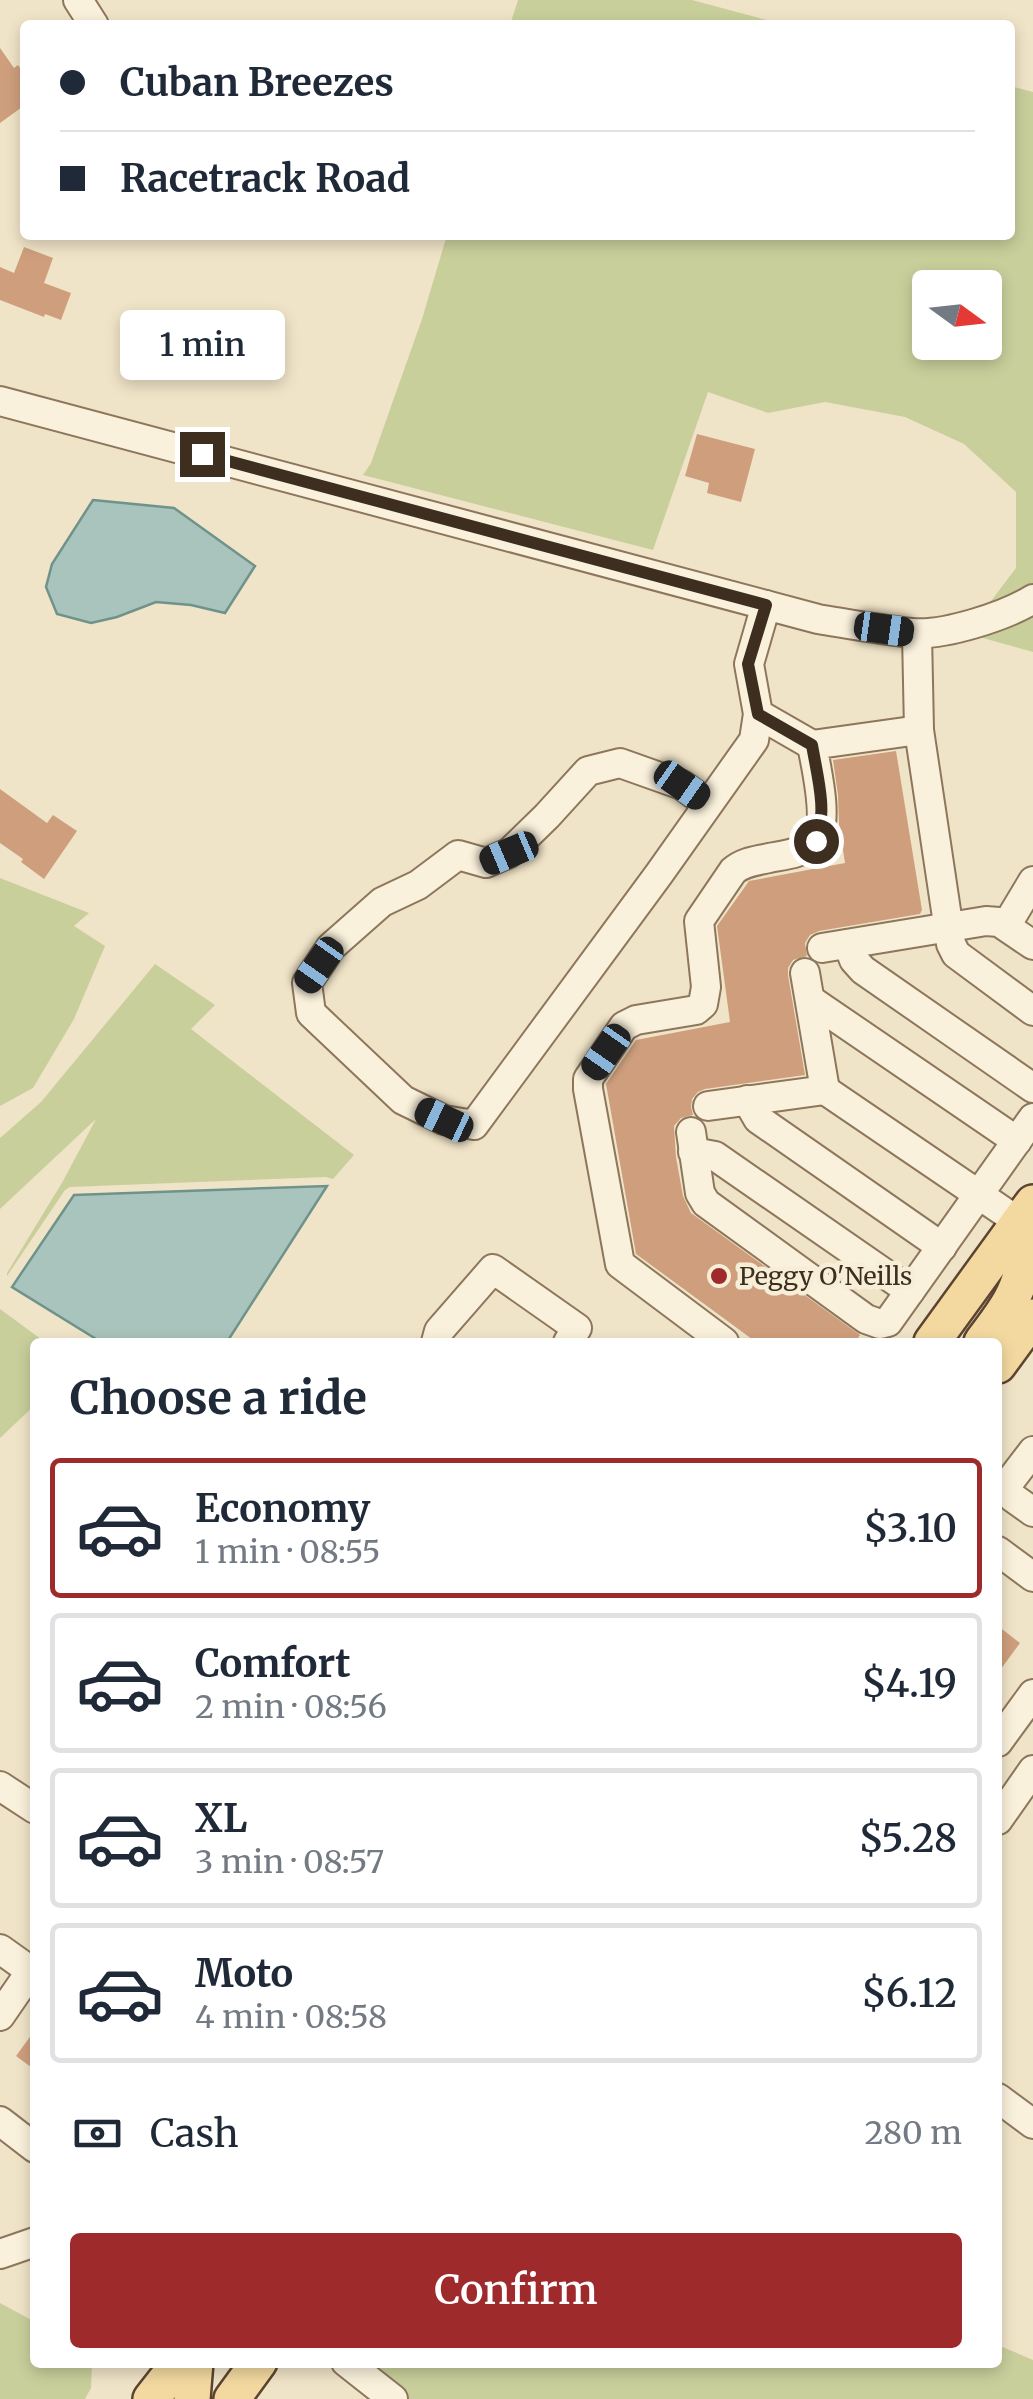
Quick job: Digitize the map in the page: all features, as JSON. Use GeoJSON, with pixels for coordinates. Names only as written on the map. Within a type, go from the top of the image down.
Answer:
{"type":"FeatureCollection","features":[{"type":"Feature","properties":{"kind":"main road"},"geometry":{"type":"LineString","coordinates":[[935,1338],[1026,1212]]}},
{"type":"Feature","properties":{"kind":"main road"},"geometry":{"type":"LineString","coordinates":[[985,1338],[1018,1280],[1026,1212]]}},
{"type":"Feature","properties":{"kind":"main road"},"geometry":{"type":"LineString","coordinates":[[1002,1360],[1033,1317]]}},
{"type":"Feature","properties":{"kind":"main road"},"geometry":{"type":"LineString","coordinates":[[151,2399],[175,2368]]}},
{"type":"Feature","properties":{"kind":"main road"},"geometry":{"type":"LineString","coordinates":[[192,2399],[195,2368]]}},
{"type":"Feature","properties":{"kind":"main road"},"geometry":{"type":"LineString","coordinates":[[232,2399],[255,2368]]}},
{"type":"Feature","properties":{"kind":"street"},"geometry":{"type":"LineString","coordinates":[[0,402],[818,619],[917,634],[974,624],[1033,599]]}},
{"type":"Feature","properties":{"kind":"street"},"geometry":{"type":"LineString","coordinates":[[708,804],[682,785],[620,763],[588,771],[509,853],[486,863],[458,854],[418,886],[382,902],[332,948],[307,982],[311,1012],[402,1100],[444,1120],[474,1126],[708,804],[754,740],[758,714],[748,664],[766,605]]}},
{"type":"Feature","properties":{"kind":"street"},"geometry":{"type":"LineString","coordinates":[[917,634],[918,730],[951,944],[956,954],[1033,1011]]}},
{"type":"Feature","properties":{"kind":"street"},"geometry":{"type":"LineString","coordinates":[[758,714],[812,745],[918,730]]}},
{"type":"Feature","properties":{"kind":"street"},"geometry":{"type":"LineString","coordinates":[[719,1338],[620,1264],[588,1078],[630,1022],[696,1010],[703,1004],[706,987],[699,921],[733,871],[751,862],[800,852],[816,841],[821,830],[821,802],[812,745]]}},
{"type":"Feature","properties":{"kind":"street"},"geometry":{"type":"LineString","coordinates":[[1006,926],[1033,881]]}},
{"type":"Feature","properties":{"kind":"street"},"geometry":{"type":"LineString","coordinates":[[1033,945],[999,922],[986,921],[835,946],[863,970],[1033,1088]]}},
{"type":"Feature","properties":{"kind":"street"},"geometry":{"type":"LineString","coordinates":[[825,1090],[808,987],[1016,1141]]}},
{"type":"Feature","properties":{"kind":"street"},"geometry":{"type":"LineString","coordinates":[[708,1106],[825,1090],[979,1195],[1026,1212]]}},
{"type":"Feature","properties":{"kind":"street"},"geometry":{"type":"LineString","coordinates":[[746,1100],[758,1119],[942,1247]]}},
{"type":"Feature","properties":{"kind":"street"},"geometry":{"type":"LineString","coordinates":[[880,1332],[1033,1118]]}},
{"type":"Feature","properties":{"kind":"street"},"geometry":{"type":"LineString","coordinates":[[880,1332],[880,1324],[866,1319],[706,1203],[700,1193],[692,1142],[910,1291]]}},
{"type":"Feature","properties":{"kind":"street"},"geometry":{"type":"LineString","coordinates":[[437,1338],[438,1331],[493,1269],[577,1328],[571,1338]]}},
{"type":"Feature","properties":{"kind":"street"},"geometry":{"type":"LineString","coordinates":[[1033,1451],[1007,1488],[1012,1497],[1033,1512]]}},
{"type":"Feature","properties":{"kind":"street"},"geometry":{"type":"LineString","coordinates":[[1002,1554],[1033,1576]]}},
{"type":"Feature","properties":{"kind":"street"},"geometry":{"type":"LineString","coordinates":[[1002,1737],[1033,1694]]}},
{"type":"Feature","properties":{"kind":"street"},"geometry":{"type":"LineString","coordinates":[[1002,1754],[1031,1772],[1002,1814]]}},
{"type":"Feature","properties":{"kind":"street"},"geometry":{"type":"LineString","coordinates":[[0,1786],[30,1806]]}},
{"type":"Feature","properties":{"kind":"street"},"geometry":{"type":"LineString","coordinates":[[0,1949],[30,1971]]}},
{"type":"Feature","properties":{"kind":"street"},"geometry":{"type":"LineString","coordinates":[[0,2016],[30,1977]]}},
{"type":"Feature","properties":{"kind":"street"},"geometry":{"type":"LineString","coordinates":[[1002,2101],[1033,2124]]}},
{"type":"Feature","properties":{"kind":"street"},"geometry":{"type":"LineString","coordinates":[[0,2121],[30,2144]]}},
{"type":"Feature","properties":{"kind":"street"},"geometry":{"type":"LineString","coordinates":[[0,2254],[30,2244]]}},
{"type":"Feature","properties":{"kind":"street"},"geometry":{"type":"LineString","coordinates":[[354,2368],[393,2399]]}},
{"type":"Feature","properties":{"kind":"green space"},"geometry":{"type":"Polygon","coordinates":[[[518,0],[692,0],[766,20],[512,20],[518,0]]]}},
{"type":"Feature","properties":{"kind":"green space"},"geometry":{"type":"Polygon","coordinates":[[[1015,87],[1033,92],[1033,586],[985,609],[1016,568],[1016,492],[964,444],[905,417],[825,402],[768,413],[708,392],[653,550],[363,475],[371,463],[446,240],[1015,240],[1015,87]]]}},
{"type":"Feature","properties":{"kind":"green space"},"geometry":{"type":"Polygon","coordinates":[[[1033,612],[1033,652],[972,635],[1033,612]]]}},
{"type":"Feature","properties":{"kind":"green space"},"geometry":{"type":"Polygon","coordinates":[[[0,878],[89,913],[74,926],[105,946],[74,1019],[33,1088],[0,1106],[0,878]]]}},
{"type":"Feature","properties":{"kind":"green space"},"geometry":{"type":"Polygon","coordinates":[[[155,964],[215,1005],[191,1029],[354,1155],[333,1179],[70,1187],[7,1276],[96,1119],[0,1209],[0,1138],[41,1102],[155,964]]]}},
{"type":"Feature","properties":{"kind":"green space"},"geometry":{"type":"Polygon","coordinates":[[[0,1309],[40,1338],[30,1338],[30,1410],[0,1438],[0,1309]]]}},
{"type":"Feature","properties":{"kind":"green space"},"geometry":{"type":"Polygon","coordinates":[[[0,2303],[30,2319],[30,2368],[92,2368],[91,2388],[85,2399],[0,2399],[0,2303]]]}},
{"type":"Feature","properties":{"kind":"green space"},"geometry":{"type":"Polygon","coordinates":[[[1002,2347],[1033,2360],[1033,2399],[375,2399],[333,2368],[1002,2368],[1002,2347]]]}},
{"type":"Feature","properties":{"kind":"water"},"geometry":{"type":"Polygon","coordinates":[[[93,500],[174,508],[255,566],[225,613],[156,602],[91,623],[57,614],[46,587],[52,564],[93,500]]]}},
{"type":"Feature","properties":{"kind":"water"},"geometry":{"type":"Polygon","coordinates":[[[327,1186],[230,1338],[95,1338],[12,1287],[74,1195],[327,1186]]]}},
{"type":"Feature","properties":{"kind":"building"},"geometry":{"type":"Polygon","coordinates":[[[0,48],[14,68],[20,68],[20,109],[0,123],[0,48]]]}},
{"type":"Feature","properties":{"kind":"building"},"geometry":{"type":"Polygon","coordinates":[[[24,247],[53,258],[44,283],[71,293],[61,320],[0,300],[0,267],[14,273],[24,247]]]}},
{"type":"Feature","properties":{"kind":"building"},"geometry":{"type":"Polygon","coordinates":[[[697,434],[755,449],[741,502],[707,493],[709,483],[685,476],[697,434]]]}},
{"type":"Feature","properties":{"kind":"building"},"geometry":{"type":"Polygon","coordinates":[[[896,751],[922,910],[920,914],[810,935],[805,943],[807,956],[793,960],[788,968],[805,1075],[705,1089],[692,1099],[693,1115],[681,1118],[674,1126],[683,1196],[691,1213],[860,1335],[751,1338],[636,1254],[606,1084],[636,1040],[730,1022],[717,926],[749,881],[845,863],[833,760],[896,751]]]}},
{"type":"Feature","properties":{"kind":"building"},"geometry":{"type":"Polygon","coordinates":[[[0,789],[47,823],[53,815],[77,831],[44,879],[0,843],[0,789]]]}},
{"type":"Feature","properties":{"kind":"building"},"geometry":{"type":"Polygon","coordinates":[[[1002,1629],[1020,1643],[1002,1668],[1002,1629]]]}},
{"type":"Feature","properties":{"kind":"building"},"geometry":{"type":"Polygon","coordinates":[[[30,2037],[30,2066],[16,2056],[30,2037]]]}},
{"type":"Feature","properties":{"kind":"place","name":"Peggy O'Neills"},"geometry":{"type":"Point","coordinates":[719,1276]}},
{"type":"Feature","properties":{"kind":"route"},"geometry":{"type":"LineString","coordinates":[[202,454],[766,605],[748,664],[758,714],[812,745],[821,802],[821,830],[816,841]]}}]}
